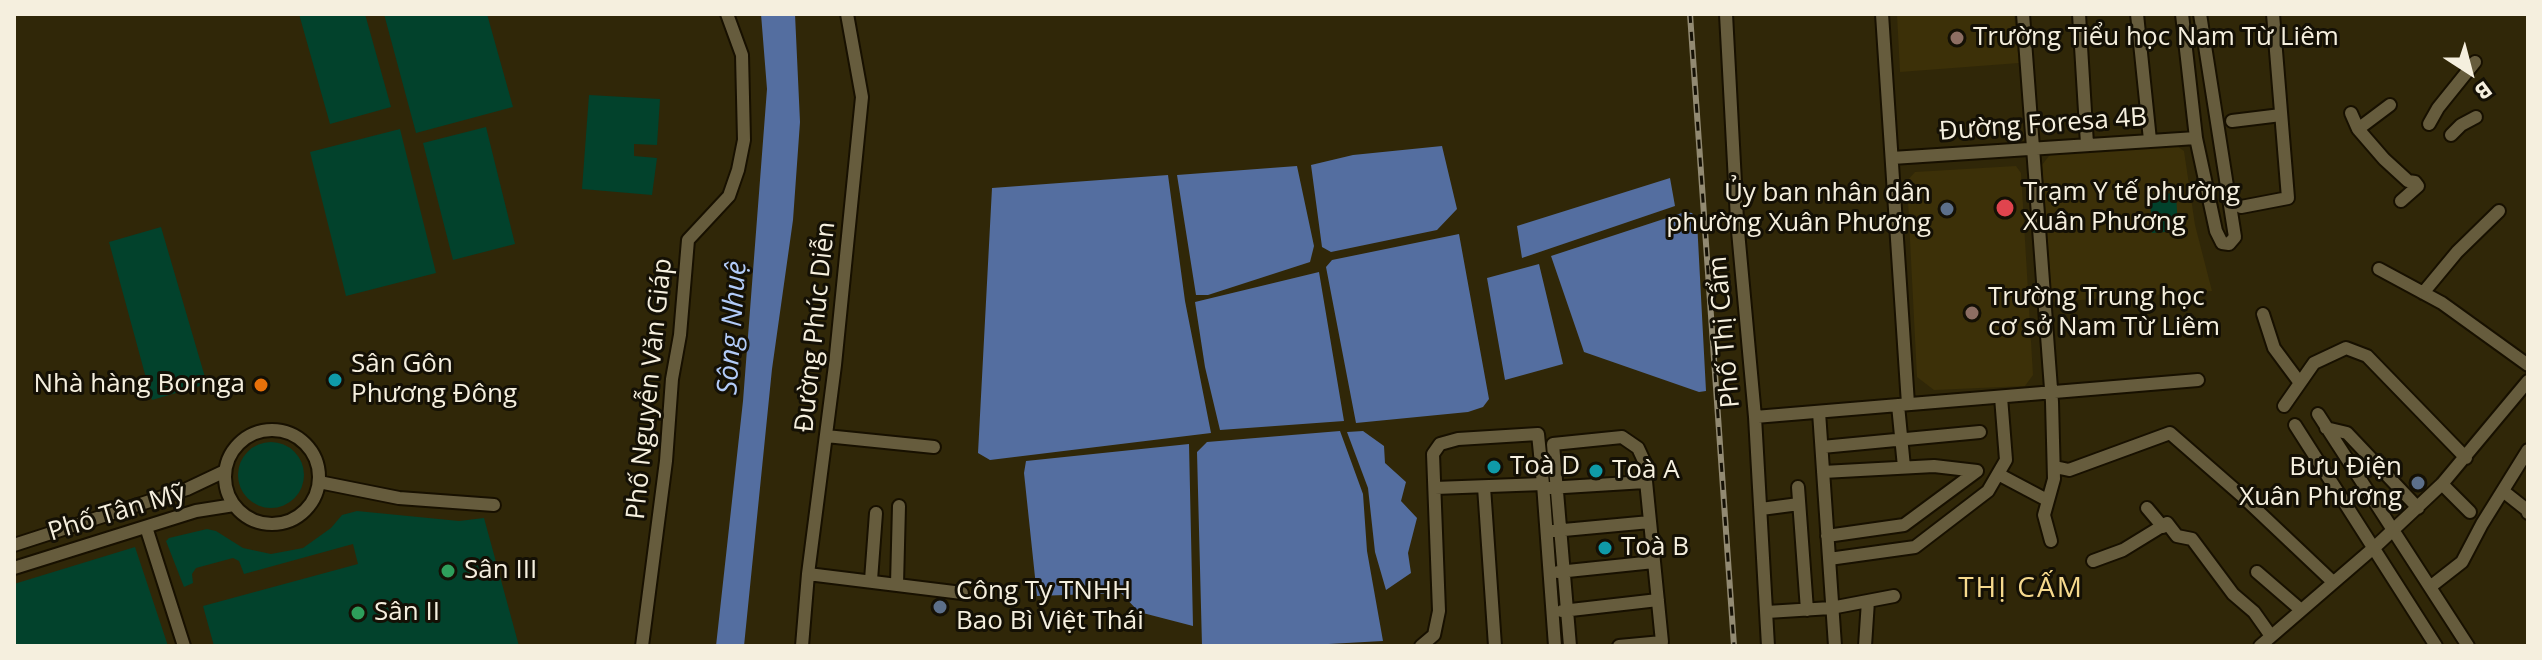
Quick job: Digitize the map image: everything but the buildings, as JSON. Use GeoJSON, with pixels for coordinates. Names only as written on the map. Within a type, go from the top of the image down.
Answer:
{"type":"FeatureCollection","features":[{"type":"Feature","properties":{"kind":"street","name":"Phố Nguyễn Văn Giáp"},"geometry":{"type":"LineString","coordinates":[[642,646],[666,461],[688,240],[729,196],[744,140],[742,55],[727,14]]}},
{"type":"Feature","properties":{"kind":"street","name":"Đường Phúc Diễn"},"geometry":{"type":"LineString","coordinates":[[802,646],[862,97],[847,14]]}},
{"type":"Feature","properties":{"kind":"street","name":"Phố Thị Cẩm"},"geometry":{"type":"LineString","coordinates":[[1726,14],[1737,220],[1755,417],[1768,646]]}},
{"type":"Feature","properties":{"kind":"street"},"geometry":{"type":"LineString","coordinates":[[1882,14],[1892,158],[1904,467]]}},
{"type":"Feature","properties":{"kind":"street"},"geometry":{"type":"LineString","coordinates":[[2023,14],[2052,392],[2055,473],[2044,515],[2051,541]]}},
{"type":"Feature","properties":{"kind":"street"},"geometry":{"type":"LineString","coordinates":[[2079,14],[2087,144]]}},
{"type":"Feature","properties":{"kind":"street"},"geometry":{"type":"LineString","coordinates":[[2137,14],[2150,140]]}},
{"type":"Feature","properties":{"kind":"street"},"geometry":{"type":"LineString","coordinates":[[2182,14],[2196,138],[2216,231],[2222,243],[2229,244],[2235,237],[2200,14]]}},
{"type":"Feature","properties":{"kind":"street"},"geometry":{"type":"LineString","coordinates":[[2241,207],[2288,198],[2273,14]]}},
{"type":"Feature","properties":{"kind":"street"},"geometry":{"type":"LineString","coordinates":[[2429,124],[2475,62]]}},
{"type":"Feature","properties":{"kind":"street"},"geometry":{"type":"LineString","coordinates":[[2358,129],[2390,105]]}},
{"type":"Feature","properties":{"kind":"street"},"geometry":{"type":"LineString","coordinates":[[2351,113],[2358,129],[2392,167],[2418,186],[2401,201]]}},
{"type":"Feature","properties":{"kind":"street"},"geometry":{"type":"LineString","coordinates":[[2232,121],[2281,115]]}},
{"type":"Feature","properties":{"kind":"street"},"geometry":{"type":"LineString","coordinates":[[2451,135],[2476,117]]}},
{"type":"Feature","properties":{"kind":"street","name":"Đường Foresa 4B"},"geometry":{"type":"LineString","coordinates":[[1892,158],[2196,138]]}},
{"type":"Feature","properties":{"kind":"street"},"geometry":{"type":"LineString","coordinates":[[2423,293],[2457,252],[2499,211]]}},
{"type":"Feature","properties":{"kind":"street"},"geometry":{"type":"LineString","coordinates":[[2379,269],[2442,303],[2528,365]]}},
{"type":"Feature","properties":{"kind":"street"},"geometry":{"type":"LineString","coordinates":[[2263,314],[2274,348],[2300,383]]}},
{"type":"Feature","properties":{"kind":"street"},"geometry":{"type":"LineString","coordinates":[[2284,406],[2314,363],[2346,348],[2367,356],[2466,458]]}},
{"type":"Feature","properties":{"kind":"street"},"geometry":{"type":"LineString","coordinates":[[1755,417],[2198,380]]}},
{"type":"Feature","properties":{"kind":"street"},"geometry":{"type":"LineString","coordinates":[[2260,646],[2418,508],[2466,458],[2528,381]]}},
{"type":"Feature","properties":{"kind":"street"},"geometry":{"type":"LineString","coordinates":[[1829,559],[1915,547],[1988,491],[2006,460],[2001,397]]}},
{"type":"Feature","properties":{"kind":"street"},"geometry":{"type":"LineString","coordinates":[[1819,412],[1835,646]]}},
{"type":"Feature","properties":{"kind":"street"},"geometry":{"type":"LineString","coordinates":[[2318,414],[2468,646]]}},
{"type":"Feature","properties":{"kind":"street"},"geometry":{"type":"LineString","coordinates":[[2295,425],[2436,646]]}},
{"type":"Feature","properties":{"kind":"street"},"geometry":{"type":"LineString","coordinates":[[2326,428],[2347,433],[2418,508]]}},
{"type":"Feature","properties":{"kind":"street"},"geometry":{"type":"LineString","coordinates":[[270,429],[298,437],[309,447],[315,458],[319,482],[305,510],[292,519],[276,524],[246,516],[234,505],[228,495],[225,471],[234,448],[243,439],[270,429]]}},
{"type":"Feature","properties":{"kind":"street"},"geometry":{"type":"LineString","coordinates":[[1822,447],[1980,432]]}},
{"type":"Feature","properties":{"kind":"street"},"geometry":{"type":"LineString","coordinates":[[2055,473],[2170,433],[2333,582]]}},
{"type":"Feature","properties":{"kind":"street"},"geometry":{"type":"LineString","coordinates":[[1421,646],[1438,641],[1433,454],[1440,444],[1458,439],[1538,434],[1560,531],[1570,646]]}},
{"type":"Feature","properties":{"kind":"street"},"geometry":{"type":"LineString","coordinates":[[826,436],[934,447]]}},
{"type":"Feature","properties":{"kind":"street"},"geometry":{"type":"LineString","coordinates":[[1555,646],[1546,531],[1553,444],[1622,437],[1638,448],[1644,461],[1662,642],[1619,646]]}},
{"type":"Feature","properties":{"kind":"street"},"geometry":{"type":"LineString","coordinates":[[2430,587],[2462,562],[2528,450]]}},
{"type":"Feature","properties":{"kind":"street"},"geometry":{"type":"LineString","coordinates":[[1823,472],[1934,466],[1977,471],[1904,525],[1827,536]]}},
{"type":"Feature","properties":{"kind":"street","name":"Phố Tân Mỹ"},"geometry":{"type":"LineString","coordinates":[[14,545],[187,489],[225,471]]}},
{"type":"Feature","properties":{"kind":"street"},"geometry":{"type":"LineString","coordinates":[[1998,474],[2047,500]]}},
{"type":"Feature","properties":{"kind":"street"},"geometry":{"type":"LineString","coordinates":[[319,482],[399,498],[494,505]]}},
{"type":"Feature","properties":{"kind":"street"},"geometry":{"type":"LineString","coordinates":[[1435,488],[1645,482]]}},
{"type":"Feature","properties":{"kind":"street"},"geometry":{"type":"LineString","coordinates":[[2442,484],[2470,512]]}},
{"type":"Feature","properties":{"kind":"street"},"geometry":{"type":"LineString","coordinates":[[1484,487],[1495,646]]}},
{"type":"Feature","properties":{"kind":"street"},"geometry":{"type":"LineString","coordinates":[[1798,487],[1807,610]]}},
{"type":"Feature","properties":{"kind":"street"},"geometry":{"type":"LineString","coordinates":[[2503,491],[2527,510],[2526,516]]}},
{"type":"Feature","properties":{"kind":"street"},"geometry":{"type":"LineString","coordinates":[[1761,509],[1799,504]]}},
{"type":"Feature","properties":{"kind":"street","name":"Phố Tân Mỹ"},"geometry":{"type":"LineString","coordinates":[[14,568],[196,511],[234,505]]}},
{"type":"Feature","properties":{"kind":"street"},"geometry":{"type":"LineString","coordinates":[[897,584],[899,506]]}},
{"type":"Feature","properties":{"kind":"street"},"geometry":{"type":"LineString","coordinates":[[2147,508],[2163,527]]}},
{"type":"Feature","properties":{"kind":"street"},"geometry":{"type":"LineString","coordinates":[[871,580],[876,513]]}},
{"type":"Feature","properties":{"kind":"street"},"geometry":{"type":"LineString","coordinates":[[1546,531],[1650,522]]}},
{"type":"Feature","properties":{"kind":"street"},"geometry":{"type":"LineString","coordinates":[[2093,561],[2123,550],[2167,523],[2177,536],[2192,539],[2233,594],[2254,612],[2271,636]]}},
{"type":"Feature","properties":{"kind":"street"},"geometry":{"type":"LineString","coordinates":[[146,527],[184,646]]}},
{"type":"Feature","properties":{"kind":"street"},"geometry":{"type":"LineString","coordinates":[[1549,573],[1654,562]]}},
{"type":"Feature","properties":{"kind":"street"},"geometry":{"type":"LineString","coordinates":[[2257,572],[2301,610]]}},
{"type":"Feature","properties":{"kind":"street"},"geometry":{"type":"LineString","coordinates":[[808,574],[962,593]]}},
{"type":"Feature","properties":{"kind":"street"},"geometry":{"type":"LineString","coordinates":[[1767,612],[1831,608],[1894,596]]}},
{"type":"Feature","properties":{"kind":"street"},"geometry":{"type":"LineString","coordinates":[[1552,611],[1658,600]]}},
{"type":"Feature","properties":{"kind":"street"},"geometry":{"type":"LineString","coordinates":[[1865,646],[1868,601]]}},
{"type":"Feature","properties":{"kind":"shaded area","name":"Trường Tiểu học Nam Từ Liêm"},"geometry":{"type":"Polygon","coordinates":[[[1897,14],[2014,14],[2019,63],[1900,72],[1897,14]]]}},
{"type":"Feature","properties":{"kind":"shaded area"},"geometry":{"type":"Polygon","coordinates":[[[2174,144],[2184,151],[2195,225],[2212,291],[2052,302],[2042,165],[2052,152],[2174,144]]]}},
{"type":"Feature","properties":{"kind":"shaded area","name":"Trường Trung học cơ sở Nam Từ Liêm"},"geometry":{"type":"Polygon","coordinates":[[[2016,166],[2021,173],[2033,375],[2025,386],[1934,390],[1917,377],[1907,181],[1915,172],[2016,166]]]}},
{"type":"Feature","properties":{"kind":"green space"},"geometry":{"type":"Polygon","coordinates":[[[299,14],[365,14],[391,107],[330,124],[299,14]]]}},
{"type":"Feature","properties":{"kind":"green space"},"geometry":{"type":"Polygon","coordinates":[[[384,14],[487,14],[513,107],[416,133],[384,14]]]}},
{"type":"Feature","properties":{"kind":"green space"},"geometry":{"type":"Polygon","coordinates":[[[589,95],[660,99],[657,145],[634,144],[634,156],[657,158],[652,195],[582,189],[589,95]]]}},
{"type":"Feature","properties":{"kind":"green space"},"geometry":{"type":"Polygon","coordinates":[[[486,127],[515,244],[453,260],[423,143],[486,127]]]}},
{"type":"Feature","properties":{"kind":"green space"},"geometry":{"type":"Polygon","coordinates":[[[400,129],[436,273],[346,296],[310,152],[400,129]]]}},
{"type":"Feature","properties":{"kind":"green space"},"geometry":{"type":"Polygon","coordinates":[[[2176,193],[2178,231],[2152,233],[2150,195],[2176,193]]]}},
{"type":"Feature","properties":{"kind":"green space"},"geometry":{"type":"Polygon","coordinates":[[[161,227],[207,384],[152,400],[109,242],[161,227]]]}},
{"type":"Feature","properties":{"kind":"green space"},"geometry":{"type":"Polygon","coordinates":[[[277,442],[295,451],[302,462],[302,488],[295,499],[284,506],[265,508],[247,499],[240,488],[238,469],[247,451],[258,444],[277,442]]]}},
{"type":"Feature","properties":{"kind":"green space"},"geometry":{"type":"Polygon","coordinates":[[[357,511],[459,521],[484,518],[519,646],[214,646],[203,606],[358,564],[353,544],[244,574],[239,561],[233,558],[196,568],[192,574],[193,583],[184,587],[166,541],[169,538],[207,529],[216,531],[243,548],[271,554],[303,548],[331,528],[342,515],[357,511]]]}},
{"type":"Feature","properties":{"kind":"green space"},"geometry":{"type":"Polygon","coordinates":[[[135,547],[168,646],[14,646],[14,584],[135,547]]]}},
{"type":"Feature","properties":{"kind":"water"},"geometry":{"type":"Polygon","coordinates":[[[761,14],[795,14],[800,122],[793,220],[772,369],[744,646],[716,646],[743,401],[767,89],[761,14]]]}},
{"type":"Feature","properties":{"kind":"water"},"geometry":{"type":"Polygon","coordinates":[[[1442,146],[1457,209],[1437,230],[1331,252],[1322,247],[1311,165],[1353,155],[1442,146]]]}},
{"type":"Feature","properties":{"kind":"water"},"geometry":{"type":"Polygon","coordinates":[[[1297,166],[1314,246],[1310,262],[1208,295],[1196,295],[1177,175],[1297,166]]]}},
{"type":"Feature","properties":{"kind":"water"},"geometry":{"type":"Polygon","coordinates":[[[1168,175],[1185,301],[1211,433],[990,460],[978,453],[992,188],[1168,175]]]}},
{"type":"Feature","properties":{"kind":"water"},"geometry":{"type":"Polygon","coordinates":[[[1670,178],[1675,206],[1522,258],[1517,226],[1670,178]]]}},
{"type":"Feature","properties":{"kind":"water"},"geometry":{"type":"Polygon","coordinates":[[[1685,212],[1692,213],[1697,221],[1706,391],[1699,392],[1584,352],[1551,256],[1685,212]]]}},
{"type":"Feature","properties":{"kind":"water"},"geometry":{"type":"Polygon","coordinates":[[[1459,234],[1489,399],[1483,407],[1468,412],[1356,423],[1326,267],[1332,260],[1459,234]]]}},
{"type":"Feature","properties":{"kind":"water"},"geometry":{"type":"Polygon","coordinates":[[[1539,264],[1563,364],[1505,380],[1487,278],[1539,264]]]}},
{"type":"Feature","properties":{"kind":"water"},"geometry":{"type":"Polygon","coordinates":[[[1319,272],[1344,421],[1220,430],[1205,367],[1195,302],[1319,272]]]}},
{"type":"Feature","properties":{"kind":"water"},"geometry":{"type":"Polygon","coordinates":[[[1340,431],[1363,494],[1367,551],[1383,641],[1292,646],[1202,646],[1197,452],[1207,442],[1340,431]]]}},
{"type":"Feature","properties":{"kind":"water"},"geometry":{"type":"Polygon","coordinates":[[[1363,431],[1384,446],[1385,463],[1406,482],[1401,501],[1417,518],[1408,553],[1411,573],[1386,590],[1375,552],[1368,488],[1347,432],[1363,431]]]}},
{"type":"Feature","properties":{"kind":"water"},"geometry":{"type":"Polygon","coordinates":[[[1189,444],[1193,626],[1139,612],[1121,593],[1037,596],[1024,473],[1026,461],[1189,444]]]}},
{"type":"Feature","properties":{"kind":"railway"},"geometry":{"type":"LineString","coordinates":[[1690,14],[1734,646]]}},
{"type":"Feature","properties":{"kind":"place","name":"Trường Tiểu học Nam Từ Liêm"},"geometry":{"type":"Point","coordinates":[1957,38]}},
{"type":"Feature","properties":{"kind":"place","name":"Trạm Y tế phường Xuân Phương"},"geometry":{"type":"Point","coordinates":[2005,208]}},
{"type":"Feature","properties":{"kind":"place","name":"Ủy ban nhân dân phường Xuân Phương"},"geometry":{"type":"Point","coordinates":[1947,209]}},
{"type":"Feature","properties":{"kind":"place","name":"Trường Trung học cơ sở Nam Từ Liêm"},"geometry":{"type":"Point","coordinates":[1972,313]}},
{"type":"Feature","properties":{"kind":"place","name":"Sân Gôn Phương Đông"},"geometry":{"type":"Point","coordinates":[335,380]}},
{"type":"Feature","properties":{"kind":"place","name":"Nhà hàng Bornga"},"geometry":{"type":"Point","coordinates":[261,385]}},
{"type":"Feature","properties":{"kind":"place","name":"Toà D"},"geometry":{"type":"Point","coordinates":[1494,467]}},
{"type":"Feature","properties":{"kind":"place","name":"Toà A"},"geometry":{"type":"Point","coordinates":[1596,471]}},
{"type":"Feature","properties":{"kind":"place","name":"Bưu Điện Xuân Phương"},"geometry":{"type":"Point","coordinates":[2418,483]}},
{"type":"Feature","properties":{"kind":"place","name":"Toà B"},"geometry":{"type":"Point","coordinates":[1605,548]}},
{"type":"Feature","properties":{"kind":"place","name":"Sân III"},"geometry":{"type":"Point","coordinates":[448,571]}},
{"type":"Feature","properties":{"kind":"place","name":"Công Ty TNHH Bao Bì Việt Thái"},"geometry":{"type":"Point","coordinates":[940,607]}},
{"type":"Feature","properties":{"kind":"place","name":"Sân II"},"geometry":{"type":"Point","coordinates":[358,613]}},
{"type":"Feature","properties":{"kind":"district","name":"THỊ CẤM"},"geometry":{"type":"Point","coordinates":[2021,589]}},
{"type":"Feature","properties":{"kind":"water label","name":"Sông Nhuệ"},"geometry":{"type":"Point","coordinates":[733,328]}}]}
